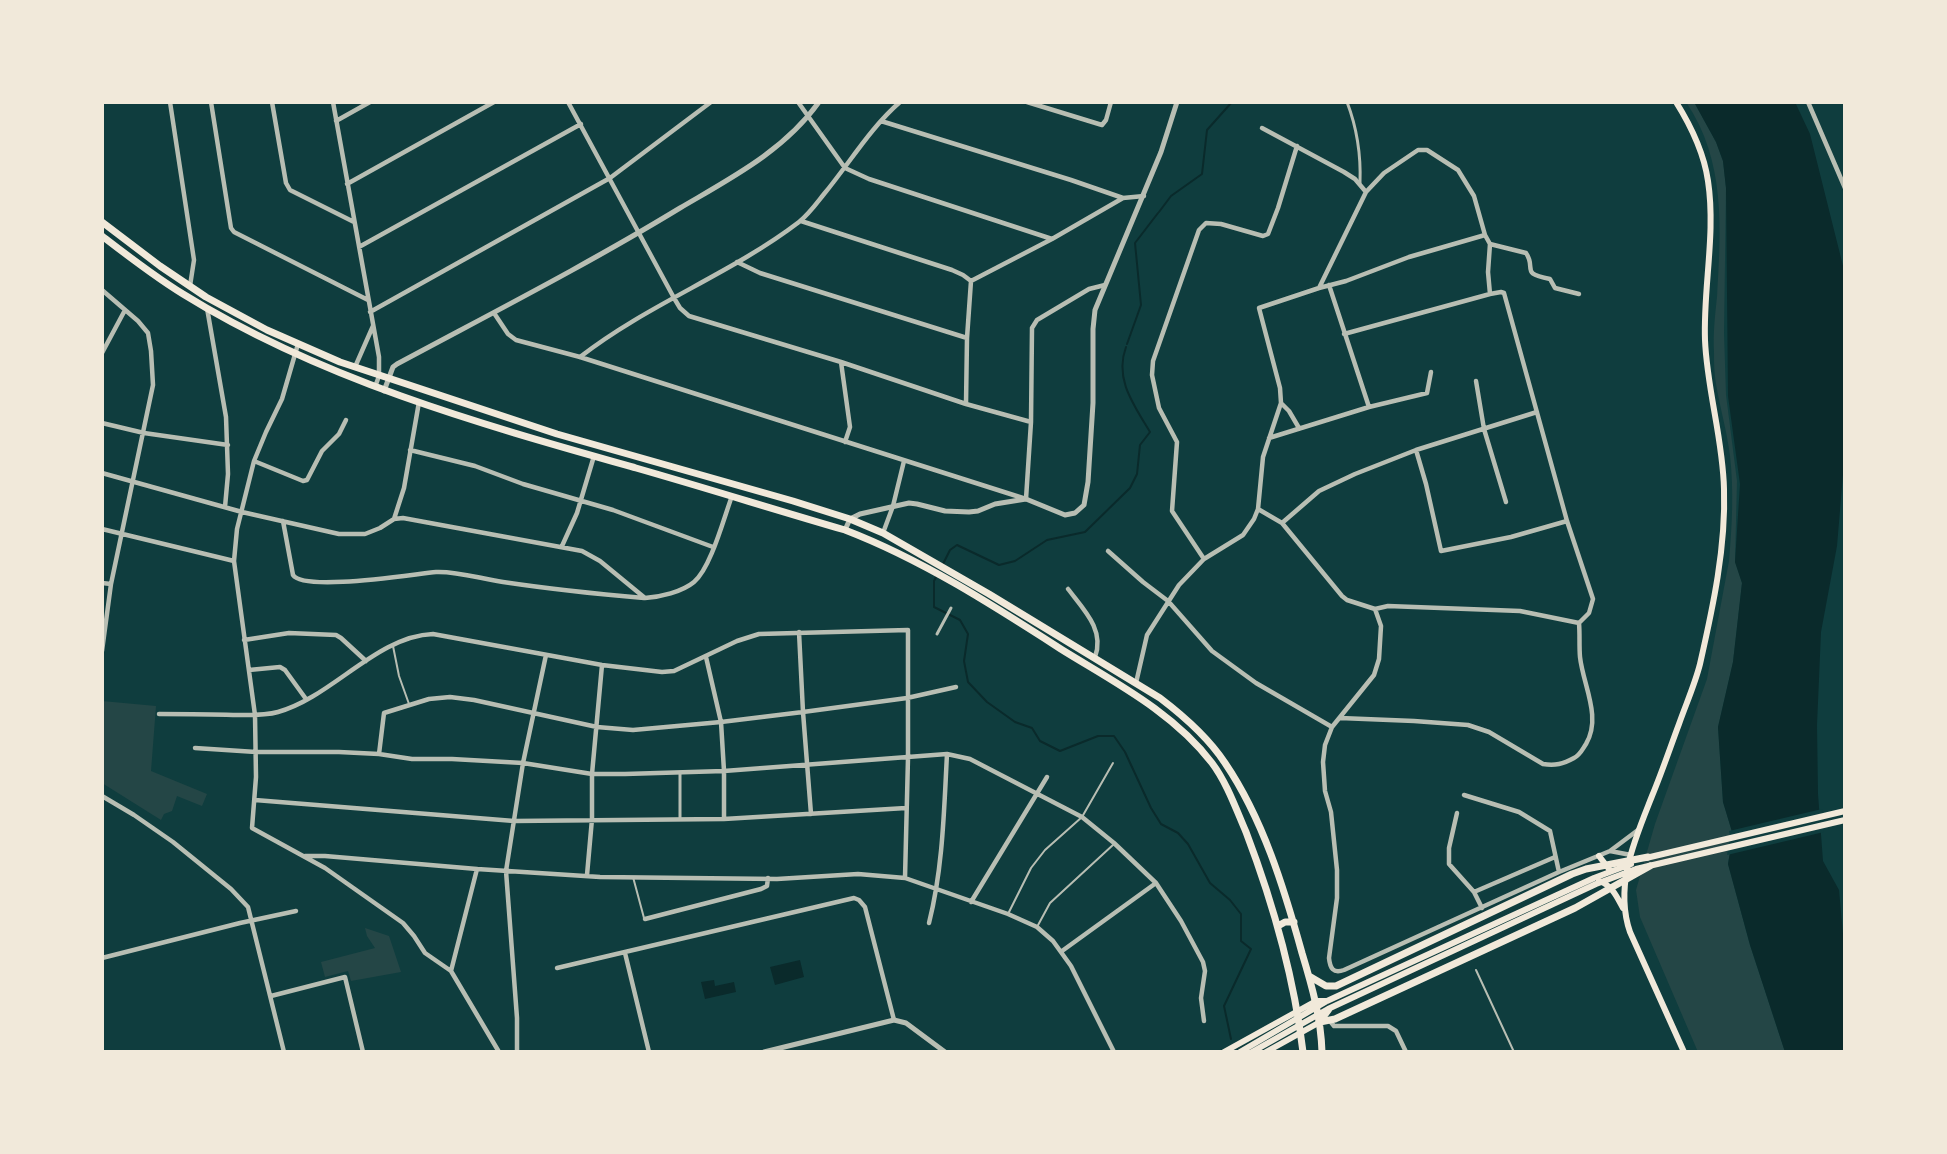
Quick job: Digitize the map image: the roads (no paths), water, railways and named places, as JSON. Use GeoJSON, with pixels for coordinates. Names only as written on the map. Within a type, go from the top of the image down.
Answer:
{"type":"FeatureCollection","features":[{"type":"Feature","properties":{"kind":"main road"},"geometry":{"type":"LineString","coordinates":[[1676,102],[1698,142],[1709,184],[1706,364],[1720,443],[1725,490],[1724,524],[1720,560],[1700,666],[1638,830],[1627,869],[1623,896],[1630,932],[1684,1052]]}},
{"type":"Feature","properties":{"kind":"main road"},"geometry":{"type":"LineString","coordinates":[[102,222],[190,286],[267,330],[355,367],[557,434],[850,519],[883,534],[952,572],[1160,698],[1185,717],[1211,743],[1244,794],[1253,813],[1294,922],[1316,1000],[1322,1052]]}},
{"type":"Feature","properties":{"kind":"main road"},"geometry":{"type":"LineString","coordinates":[[102,236],[148,271],[207,308],[294,353],[384,391],[846,530],[880,544],[983,600],[1145,702],[1196,744],[1214,765],[1232,800],[1259,866],[1277,923],[1301,1032],[1303,1052]]}},
{"type":"Feature","properties":{"kind":"main road"},"geometry":{"type":"LineString","coordinates":[[1309,976],[1326,986],[1336,986],[1578,872],[1845,811]]}},
{"type":"Feature","properties":{"kind":"main road"},"geometry":{"type":"LineString","coordinates":[[1252,1052],[1328,1009],[1548,905],[1631,870],[1845,820]]}},
{"type":"Feature","properties":{"kind":"main road"},"geometry":{"type":"LineString","coordinates":[[1599,856],[1608,866],[1609,876]]}},
{"type":"Feature","properties":{"kind":"main road"},"geometry":{"type":"LineString","coordinates":[[1240,1052],[1327,1001],[1594,878],[1648,857]]}},
{"type":"Feature","properties":{"kind":"main road"},"geometry":{"type":"LineString","coordinates":[[1266,1052],[1320,1022],[1330,1021],[1575,908],[1650,866]]}},
{"type":"Feature","properties":{"kind":"main road"},"geometry":{"type":"LineString","coordinates":[[1320,1022],[1335,1002],[1595,881],[1627,869]]}},
{"type":"Feature","properties":{"kind":"main road"},"geometry":{"type":"LineString","coordinates":[[1595,881],[1609,886],[1625,913]]}},
{"type":"Feature","properties":{"kind":"main road"},"geometry":{"type":"LineString","coordinates":[[1277,923],[1291,914]]}},
{"type":"Feature","properties":{"kind":"main road"},"geometry":{"type":"LineString","coordinates":[[1277,923],[1294,922]]}},
{"type":"Feature","properties":{"kind":"main road"},"geometry":{"type":"LineString","coordinates":[[1224,1052],[1316,1000],[1335,1002]]}},
{"type":"Feature","properties":{"kind":"main road"},"geometry":{"type":"LineString","coordinates":[[1266,1027],[1277,1033],[1279,1039],[1277,1046]]}},
{"type":"Feature","properties":{"kind":"street"},"geometry":{"type":"LineString","coordinates":[[170,102],[194,260],[190,286]]}},
{"type":"Feature","properties":{"kind":"street"},"geometry":{"type":"LineString","coordinates":[[210,102],[231,228],[234,232],[368,300]]}},
{"type":"Feature","properties":{"kind":"street"},"geometry":{"type":"LineString","coordinates":[[272,102],[286,183],[290,190],[354,222]]}},
{"type":"Feature","properties":{"kind":"street"},"geometry":{"type":"LineString","coordinates":[[333,102],[379,357],[379,376],[375,387]]}},
{"type":"Feature","properties":{"kind":"street"},"geometry":{"type":"LineString","coordinates":[[336,121],[370,102]]}},
{"type":"Feature","properties":{"kind":"street"},"geometry":{"type":"LineString","coordinates":[[347,184],[494,102]]}},
{"type":"Feature","properties":{"kind":"street"},"geometry":{"type":"LineString","coordinates":[[568,102],[674,298],[689,316],[842,362],[966,404],[1031,422]]}},
{"type":"Feature","properties":{"kind":"street"},"geometry":{"type":"LineString","coordinates":[[370,312],[610,178],[711,102]]}},
{"type":"Feature","properties":{"kind":"street"},"geometry":{"type":"LineString","coordinates":[[798,102],[845,168],[869,179],[1052,239]]}},
{"type":"Feature","properties":{"kind":"street"},"geometry":{"type":"LineString","coordinates":[[384,391],[393,367],[397,364],[495,313],[639,233],[756,162],[792,135],[819,102]]}},
{"type":"Feature","properties":{"kind":"street"},"geometry":{"type":"LineString","coordinates":[[580,357],[604,339],[737,262],[801,221],[881,120],[900,102]]}},
{"type":"Feature","properties":{"kind":"street"},"geometry":{"type":"LineString","coordinates":[[1027,102],[1102,125],[1106,120],[1111,102]]}},
{"type":"Feature","properties":{"kind":"street"},"geometry":{"type":"LineString","coordinates":[[495,313],[508,334],[516,340],[580,357],[1026,499],[1065,515],[1075,513],[1084,505],[1088,482],[1093,403],[1094,318],[1105,285],[1161,152],[1177,102]]}},
{"type":"Feature","properties":{"kind":"street"},"geometry":{"type":"LineString","coordinates":[[1347,102],[1353,116],[1359,147],[1360,185]]}},
{"type":"Feature","properties":{"kind":"street"},"geometry":{"type":"LineString","coordinates":[[1808,102],[1845,188]]}},
{"type":"Feature","properties":{"kind":"street"},"geometry":{"type":"LineString","coordinates":[[881,120],[1123,198],[1144,196]]}},
{"type":"Feature","properties":{"kind":"street"},"geometry":{"type":"LineString","coordinates":[[359,247],[581,124]]}},
{"type":"Feature","properties":{"kind":"street"},"geometry":{"type":"LineString","coordinates":[[1262,128],[1344,172],[1365,192]]}},
{"type":"Feature","properties":{"kind":"street"},"geometry":{"type":"LineString","coordinates":[[1204,559],[1172,511],[1177,442],[1159,408],[1152,375],[1153,361],[1199,230],[1206,223],[1221,224],[1263,236],[1268,234],[1297,146]]}},
{"type":"Feature","properties":{"kind":"street"},"geometry":{"type":"LineString","coordinates":[[1319,288],[1365,192],[1384,173],[1402,160],[1418,150],[1427,150],[1458,170],[1477,203],[1485,235],[1490,244],[1488,272],[1490,294]]}},
{"type":"Feature","properties":{"kind":"street"},"geometry":{"type":"LineString","coordinates":[[971,281],[1052,239],[1123,198]]}},
{"type":"Feature","properties":{"kind":"street"},"geometry":{"type":"LineString","coordinates":[[801,221],[952,270],[963,274],[971,281]]}},
{"type":"Feature","properties":{"kind":"street"},"geometry":{"type":"LineString","coordinates":[[1137,683],[1147,635],[1179,585],[1204,559],[1243,535],[1258,509],[1263,457],[1281,403],[1280,388],[1260,308],[1346,281],[1409,257],[1485,235]]}},
{"type":"Feature","properties":{"kind":"street"},"geometry":{"type":"LineString","coordinates":[[1490,244],[1526,253],[1529,256],[1530,270],[1534,275],[1550,279],[1555,288],[1579,294]]}},
{"type":"Feature","properties":{"kind":"street"},"geometry":{"type":"LineString","coordinates":[[737,262],[760,273],[967,338]]}},
{"type":"Feature","properties":{"kind":"street"},"geometry":{"type":"LineString","coordinates":[[966,404],[971,281]]}},
{"type":"Feature","properties":{"kind":"street"},"geometry":{"type":"LineString","coordinates":[[1026,499],[1031,422],[1032,328],[1034,323],[1089,290],[1105,285]]}},
{"type":"Feature","properties":{"kind":"street"},"geometry":{"type":"LineString","coordinates":[[1329,285],[1369,407]]}},
{"type":"Feature","properties":{"kind":"street"},"geometry":{"type":"LineString","coordinates":[[102,290],[145,328],[150,340],[153,385],[111,584],[102,651]]}},
{"type":"Feature","properties":{"kind":"street"},"geometry":{"type":"LineString","coordinates":[[1340,718],[1468,725],[1489,732],[1543,764],[1552,766],[1560,765],[1579,756],[1589,739],[1592,722],[1592,706],[1580,658],[1579,623],[1589,614],[1593,599],[1567,521],[1504,294],[1502,292],[1490,294],[1344,334]]}},
{"type":"Feature","properties":{"kind":"street"},"geometry":{"type":"LineString","coordinates":[[207,308],[226,417],[228,445],[225,507]]}},
{"type":"Feature","properties":{"kind":"street"},"geometry":{"type":"LineString","coordinates":[[102,353],[125,310]]}},
{"type":"Feature","properties":{"kind":"street"},"geometry":{"type":"LineString","coordinates":[[355,367],[373,326]]}},
{"type":"Feature","properties":{"kind":"street"},"geometry":{"type":"LineString","coordinates":[[298,344],[282,399],[254,461],[237,529],[234,561],[255,715],[255,800],[252,828],[305,856],[403,923],[425,953],[451,971],[499,1052]]}},
{"type":"Feature","properties":{"kind":"street"},"geometry":{"type":"LineString","coordinates":[[842,362],[850,427],[845,442]]}},
{"type":"Feature","properties":{"kind":"street"},"geometry":{"type":"LineString","coordinates":[[1269,438],[1369,407],[1428,393],[1431,372]]}},
{"type":"Feature","properties":{"kind":"street"},"geometry":{"type":"LineString","coordinates":[[1476,381],[1484,429],[1506,502]]}},
{"type":"Feature","properties":{"kind":"street"},"geometry":{"type":"LineString","coordinates":[[394,519],[404,488],[419,402]]}},
{"type":"Feature","properties":{"kind":"street"},"geometry":{"type":"LineString","coordinates":[[1281,403],[1293,416],[1299,428]]}},
{"type":"Feature","properties":{"kind":"street"},"geometry":{"type":"LineString","coordinates":[[1282,523],[1319,491],[1416,450],[1537,412]]}},
{"type":"Feature","properties":{"kind":"street"},"geometry":{"type":"LineString","coordinates":[[254,461],[303,482],[308,480],[322,451],[339,434],[346,420]]}},
{"type":"Feature","properties":{"kind":"street"},"geometry":{"type":"LineString","coordinates":[[102,423],[144,433],[228,445]]}},
{"type":"Feature","properties":{"kind":"street"},"geometry":{"type":"LineString","coordinates":[[410,450],[475,466],[523,484],[641,519],[713,547]]}},
{"type":"Feature","properties":{"kind":"street"},"geometry":{"type":"LineString","coordinates":[[1416,450],[1426,484],[1439,549],[1443,552],[1511,537],[1567,521]]}},
{"type":"Feature","properties":{"kind":"street"},"geometry":{"type":"LineString","coordinates":[[562,546],[574,521],[594,456]]}},
{"type":"Feature","properties":{"kind":"street"},"geometry":{"type":"LineString","coordinates":[[883,534],[893,506],[904,461]]}},
{"type":"Feature","properties":{"kind":"street"},"geometry":{"type":"LineString","coordinates":[[102,473],[242,512],[339,534],[372,531],[394,519],[403,518],[562,546],[592,555],[645,598]]}},
{"type":"Feature","properties":{"kind":"street"},"geometry":{"type":"LineString","coordinates":[[283,521],[293,575],[299,581],[327,583],[439,572],[577,593],[645,598],[665,595],[693,584],[700,576],[732,496]]}},
{"type":"Feature","properties":{"kind":"street"},"geometry":{"type":"LineString","coordinates":[[846,530],[850,519],[860,514],[893,506],[917,504],[945,511],[969,512],[995,504],[1026,499]]}},
{"type":"Feature","properties":{"kind":"street"},"geometry":{"type":"LineString","coordinates":[[1258,509],[1282,523],[1347,600],[1375,609],[1388,606],[1520,611],[1579,623]]}},
{"type":"Feature","properties":{"kind":"street"},"geometry":{"type":"LineString","coordinates":[[102,529],[234,561]]}},
{"type":"Feature","properties":{"kind":"street"},"geometry":{"type":"LineString","coordinates":[[1108,551],[1168,601],[1212,651],[1256,683],[1332,726]]}},
{"type":"Feature","properties":{"kind":"street"},"geometry":{"type":"LineString","coordinates":[[102,583],[111,584]]}},
{"type":"Feature","properties":{"kind":"street"},"geometry":{"type":"LineString","coordinates":[[1068,589],[1097,631],[1099,642],[1095,657]]}},
{"type":"Feature","properties":{"kind":"street"},"geometry":{"type":"LineString","coordinates":[[937,634],[950,609]]}},
{"type":"Feature","properties":{"kind":"street"},"geometry":{"type":"LineString","coordinates":[[1375,609],[1381,626],[1379,658],[1374,675],[1332,726],[1325,745],[1323,762],[1325,791],[1331,812],[1337,870],[1337,898],[1329,958],[1331,968],[1335,971],[1344,970],[1599,856],[1610,851],[1638,830]]}},
{"type":"Feature","properties":{"kind":"street"},"geometry":{"type":"LineString","coordinates":[[159,714],[255,715],[278,712],[306,699],[366,661],[417,635],[433,634],[602,665],[662,672],[674,670],[756,634],[908,630],[905,878]]}},
{"type":"Feature","properties":{"kind":"street"},"geometry":{"type":"LineString","coordinates":[[799,632],[811,814]]}},
{"type":"Feature","properties":{"kind":"street"},"geometry":{"type":"LineString","coordinates":[[244,640],[289,633],[336,635],[366,661]]}},
{"type":"Feature","properties":{"kind":"street"},"geometry":{"type":"LineString","coordinates":[[517,1052],[517,1018],[506,871],[533,714],[546,655]]}},
{"type":"Feature","properties":{"kind":"street"},"geometry":{"type":"LineString","coordinates":[[706,657],[720,722],[724,771],[724,819]]}},
{"type":"Feature","properties":{"kind":"street"},"geometry":{"type":"LineString","coordinates":[[587,875],[592,819],[592,774],[602,665]]}},
{"type":"Feature","properties":{"kind":"street"},"geometry":{"type":"LineString","coordinates":[[249,670],[280,667],[285,670],[306,699]]}},
{"type":"Feature","properties":{"kind":"street"},"geometry":{"type":"LineString","coordinates":[[379,754],[384,713],[429,699],[450,697],[474,700],[597,727],[633,730],[803,712],[907,698],[956,687]]}},
{"type":"Feature","properties":{"kind":"street"},"geometry":{"type":"LineString","coordinates":[[195,748],[256,752],[379,754],[412,759],[524,764],[592,774],[724,771],[947,754],[970,759],[1082,817],[1114,843],[1156,883],[1181,921],[1203,962],[1205,971],[1201,998],[1204,1021]]}},
{"type":"Feature","properties":{"kind":"street"},"geometry":{"type":"LineString","coordinates":[[929,923],[936,890],[943,826],[947,754]]}},
{"type":"Feature","properties":{"kind":"street"},"geometry":{"type":"LineString","coordinates":[[680,773],[680,819]]}},
{"type":"Feature","properties":{"kind":"street"},"geometry":{"type":"LineString","coordinates":[[971,902],[1047,777]]}},
{"type":"Feature","properties":{"kind":"street"},"geometry":{"type":"LineString","coordinates":[[1464,795],[1519,812],[1550,831],[1559,872]]}},
{"type":"Feature","properties":{"kind":"street"},"geometry":{"type":"LineString","coordinates":[[102,796],[173,842],[243,900],[252,920],[284,1052]]}},
{"type":"Feature","properties":{"kind":"street"},"geometry":{"type":"LineString","coordinates":[[255,800],[514,820],[724,819],[906,808]]}},
{"type":"Feature","properties":{"kind":"street"},"geometry":{"type":"LineString","coordinates":[[1457,813],[1449,848],[1449,864],[1474,892],[1482,908]]}},
{"type":"Feature","properties":{"kind":"street"},"geometry":{"type":"LineString","coordinates":[[1610,851],[1631,855]]}},
{"type":"Feature","properties":{"kind":"street"},"geometry":{"type":"LineString","coordinates":[[305,856],[359,858],[506,871],[633,877],[768,878],[858,874],[905,878],[1008,914],[1037,927],[1062,951],[1082,984],[1114,1052]]}},
{"type":"Feature","properties":{"kind":"street"},"geometry":{"type":"LineString","coordinates":[[1474,892],[1555,857]]}},
{"type":"Feature","properties":{"kind":"street"},"geometry":{"type":"LineString","coordinates":[[451,971],[477,869]]}},
{"type":"Feature","properties":{"kind":"street"},"geometry":{"type":"LineString","coordinates":[[645,919],[761,890],[767,886],[768,878]]}},
{"type":"Feature","properties":{"kind":"street"},"geometry":{"type":"LineString","coordinates":[[1062,951],[1156,883]]}},
{"type":"Feature","properties":{"kind":"street"},"geometry":{"type":"LineString","coordinates":[[557,968],[854,898],[865,907],[894,1020]]}},
{"type":"Feature","properties":{"kind":"street"},"geometry":{"type":"LineString","coordinates":[[102,958],[296,911]]}},
{"type":"Feature","properties":{"kind":"street"},"geometry":{"type":"LineString","coordinates":[[625,953],[649,1052]]}},
{"type":"Feature","properties":{"kind":"street"},"geometry":{"type":"LineString","coordinates":[[271,996],[345,977],[363,1052]]}},
{"type":"Feature","properties":{"kind":"street"},"geometry":{"type":"LineString","coordinates":[[764,1052],[894,1020],[906,1023],[945,1052]]}},
{"type":"Feature","properties":{"kind":"street"},"geometry":{"type":"LineString","coordinates":[[1330,1021],[1334,1026],[1388,1026],[1396,1031],[1406,1052]]}},
{"type":"Feature","properties":{"kind":"lane"},"geometry":{"type":"LineString","coordinates":[[393,646],[399,676],[409,704]]}},
{"type":"Feature","properties":{"kind":"lane"},"geometry":{"type":"LineString","coordinates":[[1008,914],[1031,868],[1046,850],[1082,817],[1113,763]]}},
{"type":"Feature","properties":{"kind":"lane"},"geometry":{"type":"LineString","coordinates":[[1037,927],[1050,903],[1114,843]]}},
{"type":"Feature","properties":{"kind":"lane"},"geometry":{"type":"LineString","coordinates":[[633,877],[645,919]]}},
{"type":"Feature","properties":{"kind":"lane"},"geometry":{"type":"LineString","coordinates":[[1476,970],[1514,1052]]}},
{"type":"Feature","properties":{"kind":"waterway"},"geometry":{"type":"LineString","coordinates":[[1159,212],[1171,196],[1202,174],[1207,130],[1232,102]]}},
{"type":"Feature","properties":{"kind":"waterway"},"geometry":{"type":"LineString","coordinates":[[1127,344],[1141,305],[1135,243],[1158,213]]}},
{"type":"Feature","properties":{"kind":"waterway"},"geometry":{"type":"LineString","coordinates":[[943,564],[950,550],[957,545],[999,565],[1015,561],[1047,540],[1085,532],[1130,488],[1137,474],[1140,445],[1150,432],[1132,402],[1124,381],[1122,370],[1126,347]]}},
{"type":"Feature","properties":{"kind":"waterway"},"geometry":{"type":"LineString","coordinates":[[937,575],[934,581],[934,607],[960,620],[968,634],[964,661],[968,682],[987,702],[1015,722],[1032,728],[1040,741],[1060,751],[1098,736],[1114,736],[1125,752],[1161,824],[1178,833],[1188,844],[1210,883],[1230,900],[1241,914],[1241,941],[1251,949],[1224,1006],[1231,1039]]}}]}
